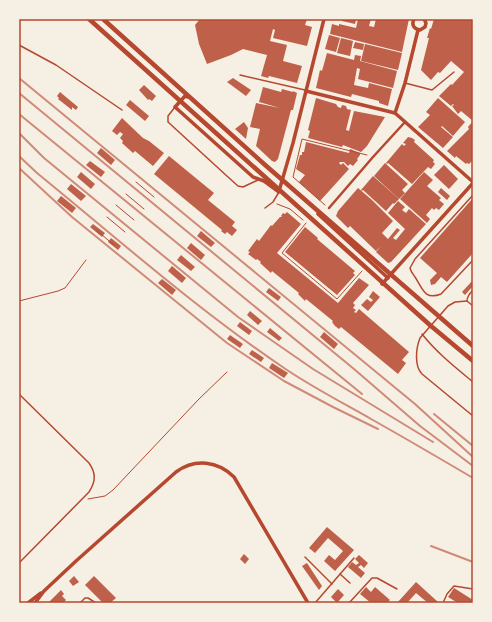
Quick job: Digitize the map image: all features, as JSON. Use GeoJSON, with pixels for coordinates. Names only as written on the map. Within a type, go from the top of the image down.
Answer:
{"type":"FeatureCollection","features":[{"type":"Feature","properties":{"kind":"main road"},"geometry":{"type":"LineString","coordinates":[[89,19],[431,326],[473,361]]}},
{"type":"Feature","properties":{"kind":"main road"},"geometry":{"type":"LineString","coordinates":[[103,19],[264,164],[473,346]]}},
{"type":"Feature","properties":{"kind":"street"},"geometry":{"type":"LineString","coordinates":[[279,192],[324,19]]}},
{"type":"Feature","properties":{"kind":"street"},"geometry":{"type":"LineString","coordinates":[[414,19],[412,23],[413,26],[418,30]]}},
{"type":"Feature","properties":{"kind":"street"},"geometry":{"type":"LineString","coordinates":[[418,30],[422,30],[425,27],[426,23],[424,19]]}},
{"type":"Feature","properties":{"kind":"street"},"geometry":{"type":"LineString","coordinates":[[395,113],[405,83],[418,30]]}},
{"type":"Feature","properties":{"kind":"street"},"geometry":{"type":"LineString","coordinates":[[306,91],[395,113],[473,183],[388,278],[382,284],[279,192],[264,181],[253,177],[175,107],[185,96],[187,96],[388,278]]}},
{"type":"Feature","properties":{"kind":"street"},"geometry":{"type":"LineString","coordinates":[[329,208],[373,156],[405,122]]}},
{"type":"Feature","properties":{"kind":"street"},"geometry":{"type":"LineString","coordinates":[[28,603],[44,591],[180,469],[194,464],[208,463],[223,468],[229,472],[239,484],[308,603]]}},
{"type":"Feature","properties":{"kind":"street"},"geometry":{"type":"LineString","coordinates":[[35,603],[44,591]]}},
{"type":"Feature","properties":{"kind":"lane"},"geometry":{"type":"LineString","coordinates":[[19,45],[56,65],[122,110]]}},
{"type":"Feature","properties":{"kind":"lane"},"geometry":{"type":"LineString","coordinates":[[405,83],[432,90],[454,72]]}},
{"type":"Feature","properties":{"kind":"lane"},"geometry":{"type":"LineString","coordinates":[[240,75],[306,91]]}},
{"type":"Feature","properties":{"kind":"lane"},"geometry":{"type":"LineString","coordinates":[[175,107],[168,116],[168,122],[238,186],[243,187],[258,179]]}},
{"type":"Feature","properties":{"kind":"lane"},"geometry":{"type":"LineString","coordinates":[[265,208],[273,202],[279,192]]}},
{"type":"Feature","properties":{"kind":"lane"},"geometry":{"type":"LineString","coordinates":[[473,195],[415,259],[410,268],[422,290],[430,296],[437,296],[441,294],[473,260]]}},
{"type":"Feature","properties":{"kind":"lane"},"geometry":{"type":"LineString","coordinates":[[467,301],[469,294],[473,290]]}},
{"type":"Feature","properties":{"kind":"lane"},"geometry":{"type":"LineString","coordinates":[[473,306],[467,301],[455,302],[448,306],[422,334],[418,344],[417,366],[420,372],[473,416]]}},
{"type":"Feature","properties":{"kind":"lane"},"geometry":{"type":"LineString","coordinates":[[422,334],[445,359],[473,382]]}},
{"type":"Feature","properties":{"kind":"lane"},"geometry":{"type":"LineString","coordinates":[[19,394],[76,449],[93,468],[95,478],[90,492],[19,563]]}},
{"type":"Feature","properties":{"kind":"lane"},"geometry":{"type":"LineString","coordinates":[[305,557],[332,584]]}},
{"type":"Feature","properties":{"kind":"lane"},"geometry":{"type":"LineString","coordinates":[[315,603],[354,558]]}},
{"type":"Feature","properties":{"kind":"lane"},"geometry":{"type":"LineString","coordinates":[[340,574],[350,583]]}},
{"type":"Feature","properties":{"kind":"lane"},"geometry":{"type":"LineString","coordinates":[[349,603],[372,578],[377,578],[397,589]]}},
{"type":"Feature","properties":{"kind":"lane"},"geometry":{"type":"LineString","coordinates":[[443,603],[447,594],[454,586],[473,589]]}},
{"type":"Feature","properties":{"kind":"lane"},"geometry":{"type":"LineString","coordinates":[[80,603],[85,598],[88,598],[96,603]]}},
{"type":"Feature","properties":{"kind":"path"},"geometry":{"type":"LineString","coordinates":[[329,208],[293,177],[302,139],[373,156]]}},
{"type":"Feature","properties":{"kind":"path"},"geometry":{"type":"LineString","coordinates":[[136,182],[154,197]]}},
{"type":"Feature","properties":{"kind":"path"},"geometry":{"type":"LineString","coordinates":[[126,194],[144,209]]}},
{"type":"Feature","properties":{"kind":"path"},"geometry":{"type":"LineString","coordinates":[[273,202],[290,209]]}},
{"type":"Feature","properties":{"kind":"path"},"geometry":{"type":"LineString","coordinates":[[116,206],[134,220]]}},
{"type":"Feature","properties":{"kind":"path"},"geometry":{"type":"LineString","coordinates":[[107,217],[125,232]]}},
{"type":"Feature","properties":{"kind":"path"},"geometry":{"type":"LineString","coordinates":[[307,222],[282,253],[338,299],[362,272]]}},
{"type":"Feature","properties":{"kind":"path"},"geometry":{"type":"LineString","coordinates":[[96,230],[114,244]]}},
{"type":"Feature","properties":{"kind":"path"},"geometry":{"type":"LineString","coordinates":[[19,301],[65,288],[86,260]]}},
{"type":"Feature","properties":{"kind":"path"},"geometry":{"type":"LineString","coordinates":[[83,499],[92,500],[106,496],[113,490],[195,403],[227,372]]}},
{"type":"Feature","properties":{"kind":"building"},"geometry":{"type":"Polygon","coordinates":[[[200,19],[307,19],[305,25],[312,27],[307,46],[273,38],[275,30],[273,29],[270,41],[287,45],[283,61],[302,66],[297,83],[269,76],[268,78],[261,76],[267,55],[243,49],[207,64],[199,44],[195,25],[200,19]]]}},
{"type":"Feature","properties":{"kind":"building"},"geometry":{"type":"Polygon","coordinates":[[[342,19],[356,20],[355,24],[342,21],[342,19]]]}},
{"type":"Feature","properties":{"kind":"building"},"geometry":{"type":"Polygon","coordinates":[[[358,19],[371,19],[369,26],[374,27],[376,19],[409,19],[402,52],[330,34],[332,24],[356,28],[358,19]]]}},
{"type":"Feature","properties":{"kind":"building"},"geometry":{"type":"Polygon","coordinates":[[[434,19],[473,19],[473,121],[461,111],[458,114],[452,106],[454,105],[453,104],[451,106],[439,96],[464,72],[451,61],[431,80],[421,70],[429,38],[427,38],[434,19]]]}},
{"type":"Feature","properties":{"kind":"building"},"geometry":{"type":"Polygon","coordinates":[[[329,35],[340,38],[336,52],[325,49],[329,35]]]}},
{"type":"Feature","properties":{"kind":"building"},"geometry":{"type":"Polygon","coordinates":[[[341,38],[353,41],[350,56],[337,53],[341,38]]]}},
{"type":"Feature","properties":{"kind":"building"},"geometry":{"type":"Polygon","coordinates":[[[355,42],[364,44],[363,50],[353,48],[355,42]]]}},
{"type":"Feature","properties":{"kind":"building"},"geometry":{"type":"Polygon","coordinates":[[[365,44],[402,53],[398,70],[361,61],[365,44]]]}},
{"type":"Feature","properties":{"kind":"building"},"geometry":{"type":"Polygon","coordinates":[[[327,53],[354,60],[355,55],[361,56],[360,61],[397,71],[393,88],[358,79],[360,69],[357,68],[354,85],[368,88],[369,83],[392,89],[388,106],[379,103],[379,101],[352,94],[351,97],[316,88],[320,70],[322,71],[327,53]]]}},
{"type":"Feature","properties":{"kind":"building"},"geometry":{"type":"Polygon","coordinates":[[[233,78],[251,90],[246,96],[227,82],[233,78]]]}},
{"type":"Feature","properties":{"kind":"building"},"geometry":{"type":"Polygon","coordinates":[[[144,85],[156,96],[152,101],[149,99],[148,100],[139,90],[144,85]]]}},
{"type":"Feature","properties":{"kind":"building"},"geometry":{"type":"Polygon","coordinates":[[[263,87],[281,92],[282,89],[297,93],[278,159],[275,162],[256,146],[260,129],[250,127],[256,103],[280,108],[259,102],[263,87]]]}},
{"type":"Feature","properties":{"kind":"building"},"geometry":{"type":"Polygon","coordinates":[[[60,92],[78,107],[76,110],[72,107],[72,110],[58,99],[59,98],[57,96],[60,92]]]}},
{"type":"Feature","properties":{"kind":"building"},"geometry":{"type":"Polygon","coordinates":[[[316,98],[336,104],[341,108],[342,105],[346,106],[347,109],[351,110],[346,130],[349,131],[354,111],[385,117],[367,146],[361,152],[343,145],[342,147],[308,138],[310,131],[308,130],[316,98]]]}},
{"type":"Feature","properties":{"kind":"building"},"geometry":{"type":"Polygon","coordinates":[[[438,98],[465,122],[453,136],[442,126],[441,127],[453,137],[443,148],[418,127],[430,115],[426,112],[438,98]]]}},
{"type":"Feature","properties":{"kind":"building"},"geometry":{"type":"Polygon","coordinates":[[[130,100],[149,116],[145,121],[126,105],[130,100]]]}},
{"type":"Feature","properties":{"kind":"building"},"geometry":{"type":"Polygon","coordinates":[[[122,118],[143,138],[164,153],[153,166],[135,151],[133,153],[122,143],[123,141],[120,138],[123,134],[120,132],[117,135],[112,131],[122,118]]]}},
{"type":"Feature","properties":{"kind":"building"},"geometry":{"type":"Polygon","coordinates":[[[473,121],[473,160],[469,164],[466,164],[456,156],[455,158],[447,151],[469,129],[468,127],[473,121]]]}},
{"type":"Feature","properties":{"kind":"building"},"geometry":{"type":"Polygon","coordinates":[[[244,122],[248,128],[246,139],[235,129],[244,122]]]}},
{"type":"Feature","properties":{"kind":"building"},"geometry":{"type":"Polygon","coordinates":[[[408,137],[415,140],[414,142],[434,160],[433,162],[435,164],[431,169],[428,167],[412,184],[388,163],[386,163],[402,144],[404,146],[406,144],[403,143],[408,137]]]}},
{"type":"Feature","properties":{"kind":"building"},"geometry":{"type":"Polygon","coordinates":[[[306,142],[349,153],[350,149],[360,153],[357,159],[358,160],[353,166],[350,164],[348,166],[344,162],[339,163],[341,165],[343,163],[349,169],[320,201],[299,182],[305,175],[296,169],[300,155],[304,152],[306,142]]]}},
{"type":"Feature","properties":{"kind":"building"},"geometry":{"type":"Polygon","coordinates":[[[101,148],[115,160],[111,165],[97,153],[101,148]]]}},
{"type":"Feature","properties":{"kind":"building"},"geometry":{"type":"Polygon","coordinates":[[[169,156],[214,193],[208,200],[235,222],[232,226],[237,230],[232,236],[227,232],[225,234],[221,231],[222,230],[154,174],[169,156]]]}},
{"type":"Feature","properties":{"kind":"building"},"geometry":{"type":"Polygon","coordinates":[[[90,161],[105,172],[101,177],[86,165],[90,161]]]}},
{"type":"Feature","properties":{"kind":"building"},"geometry":{"type":"Polygon","coordinates":[[[385,163],[408,184],[402,190],[405,193],[399,199],[374,176],[385,163]]]}},
{"type":"Feature","properties":{"kind":"building"},"geometry":{"type":"Polygon","coordinates":[[[444,165],[458,179],[449,189],[434,175],[444,165]]]}},
{"type":"Feature","properties":{"kind":"building"},"geometry":{"type":"Polygon","coordinates":[[[81,172],[95,184],[91,189],[77,177],[81,172]]]}},
{"type":"Feature","properties":{"kind":"building"},"geometry":{"type":"Polygon","coordinates":[[[424,172],[433,180],[427,186],[441,198],[439,200],[444,204],[439,210],[436,208],[434,210],[432,208],[426,215],[430,219],[427,223],[400,199],[424,172]]]}},
{"type":"Feature","properties":{"kind":"building"},"geometry":{"type":"Polygon","coordinates":[[[373,176],[399,199],[386,211],[363,190],[361,190],[373,176]]]}},
{"type":"Feature","properties":{"kind":"building"},"geometry":{"type":"Polygon","coordinates":[[[71,184],[86,196],[81,201],[67,189],[71,184]]]}},
{"type":"Feature","properties":{"kind":"building"},"geometry":{"type":"Polygon","coordinates":[[[358,188],[393,221],[382,233],[388,239],[397,228],[400,230],[393,238],[396,240],[405,229],[388,213],[398,201],[405,207],[402,210],[406,213],[409,209],[426,224],[391,262],[388,263],[376,252],[381,246],[376,251],[350,226],[348,228],[336,216],[338,211],[358,188]]]}},
{"type":"Feature","properties":{"kind":"building"},"geometry":{"type":"Polygon","coordinates":[[[441,188],[450,196],[447,200],[438,192],[441,188]]]}},
{"type":"Feature","properties":{"kind":"building"},"geometry":{"type":"Polygon","coordinates":[[[61,196],[76,208],[72,213],[57,201],[61,196]]]}},
{"type":"Feature","properties":{"kind":"building"},"geometry":{"type":"Polygon","coordinates":[[[473,198],[473,253],[447,282],[441,277],[435,284],[431,285],[430,280],[437,273],[420,258],[473,198]]]}},
{"type":"Feature","properties":{"kind":"building"},"geometry":{"type":"Polygon","coordinates":[[[287,212],[301,224],[277,253],[338,303],[359,278],[369,285],[353,303],[355,305],[353,308],[356,310],[354,312],[356,313],[359,309],[409,352],[402,360],[406,363],[398,374],[341,327],[339,329],[335,326],[332,322],[333,321],[306,299],[305,301],[298,294],[299,293],[272,271],[271,273],[260,263],[261,262],[248,254],[250,252],[248,251],[257,239],[259,241],[271,225],[272,226],[280,217],[282,217],[281,216],[283,213],[285,214],[287,212]]]}},
{"type":"Feature","properties":{"kind":"building"},"geometry":{"type":"Polygon","coordinates":[[[93,224],[105,233],[102,237],[90,227],[93,224]]]}},
{"type":"Feature","properties":{"kind":"building"},"geometry":{"type":"Polygon","coordinates":[[[305,227],[355,271],[353,273],[355,275],[337,295],[285,252],[305,227]]]}},
{"type":"Feature","properties":{"kind":"building"},"geometry":{"type":"Polygon","coordinates":[[[201,231],[215,243],[211,247],[197,236],[201,231]]]}},
{"type":"Feature","properties":{"kind":"building"},"geometry":{"type":"Polygon","coordinates":[[[111,238],[121,246],[118,250],[108,242],[111,238]]]}},
{"type":"Feature","properties":{"kind":"building"},"geometry":{"type":"Polygon","coordinates":[[[191,243],[205,255],[201,260],[187,248],[191,243]]]}},
{"type":"Feature","properties":{"kind":"building"},"geometry":{"type":"Polygon","coordinates":[[[181,255],[195,267],[191,271],[177,260],[181,255]]]}},
{"type":"Feature","properties":{"kind":"building"},"geometry":{"type":"Polygon","coordinates":[[[172,266],[186,278],[182,283],[168,271],[172,266]]]}},
{"type":"Feature","properties":{"kind":"building"},"geometry":{"type":"Polygon","coordinates":[[[162,279],[176,290],[172,295],[158,283],[162,279]]]}},
{"type":"Feature","properties":{"kind":"building"},"geometry":{"type":"Polygon","coordinates":[[[473,280],[473,286],[465,295],[462,292],[473,280]]]}},
{"type":"Feature","properties":{"kind":"building"},"geometry":{"type":"Polygon","coordinates":[[[269,288],[281,297],[278,301],[266,292],[269,288]]]}},
{"type":"Feature","properties":{"kind":"building"},"geometry":{"type":"Polygon","coordinates":[[[373,291],[380,297],[368,311],[361,305],[367,299],[371,302],[373,300],[369,297],[373,291]]]}},
{"type":"Feature","properties":{"kind":"building"},"geometry":{"type":"Polygon","coordinates":[[[250,311],[262,321],[258,325],[247,315],[250,311]]]}},
{"type":"Feature","properties":{"kind":"building"},"geometry":{"type":"Polygon","coordinates":[[[240,322],[252,331],[249,335],[237,326],[240,322]]]}},
{"type":"Feature","properties":{"kind":"building"},"geometry":{"type":"Polygon","coordinates":[[[270,328],[282,338],[279,341],[267,332],[270,328]]]}},
{"type":"Feature","properties":{"kind":"building"},"geometry":{"type":"Polygon","coordinates":[[[324,332],[338,344],[334,349],[320,337],[324,332]]]}},
{"type":"Feature","properties":{"kind":"building"},"geometry":{"type":"Polygon","coordinates":[[[230,335],[243,344],[240,348],[227,339],[230,335]]]}},
{"type":"Feature","properties":{"kind":"building"},"geometry":{"type":"Polygon","coordinates":[[[252,350],[264,358],[261,362],[249,354],[252,350]]]}},
{"type":"Feature","properties":{"kind":"building"},"geometry":{"type":"Polygon","coordinates":[[[272,363],[288,373],[284,378],[269,368],[272,363]]]}},
{"type":"Feature","properties":{"kind":"building"},"geometry":{"type":"Polygon","coordinates":[[[327,527],[354,550],[335,571],[324,561],[329,555],[335,560],[343,551],[328,538],[315,553],[309,548],[327,527]]]}},
{"type":"Feature","properties":{"kind":"building"},"geometry":{"type":"Polygon","coordinates":[[[244,554],[249,559],[245,564],[240,559],[244,554]]]}},
{"type":"Feature","properties":{"kind":"building"},"geometry":{"type":"Polygon","coordinates":[[[359,555],[368,563],[364,568],[361,565],[358,567],[365,573],[361,578],[348,567],[352,562],[356,565],[359,563],[355,559],[359,555]]]}},
{"type":"Feature","properties":{"kind":"building"},"geometry":{"type":"Polygon","coordinates":[[[307,563],[322,586],[319,590],[302,566],[307,563]]]}},
{"type":"Feature","properties":{"kind":"building"},"geometry":{"type":"Polygon","coordinates":[[[74,576],[79,582],[73,586],[69,581],[74,576]]]}},
{"type":"Feature","properties":{"kind":"building"},"geometry":{"type":"Polygon","coordinates":[[[94,576],[116,598],[110,603],[103,603],[85,585],[94,576]]]}},
{"type":"Feature","properties":{"kind":"building"},"geometry":{"type":"Polygon","coordinates":[[[416,582],[438,602],[428,603],[416,593],[407,603],[397,603],[416,582]]]}},
{"type":"Feature","properties":{"kind":"building"},"geometry":{"type":"Polygon","coordinates":[[[366,587],[371,592],[375,587],[390,600],[387,603],[371,603],[360,594],[366,587]]]}},
{"type":"Feature","properties":{"kind":"building"},"geometry":{"type":"Polygon","coordinates":[[[454,588],[473,600],[473,603],[458,603],[448,597],[454,588]]]}},
{"type":"Feature","properties":{"kind":"building"},"geometry":{"type":"Polygon","coordinates":[[[338,589],[344,595],[337,603],[331,597],[338,589]]]}},
{"type":"Feature","properties":{"kind":"building"},"geometry":{"type":"Polygon","coordinates":[[[61,590],[64,594],[62,596],[66,600],[63,603],[48,603],[61,590]]]}},
{"type":"Feature","properties":{"kind":"railway"},"geometry":{"type":"LineString","coordinates":[[19,78],[415,404],[473,457]]}},
{"type":"Feature","properties":{"kind":"railway"},"geometry":{"type":"LineString","coordinates":[[19,93],[354,369],[420,426],[473,466]]}},
{"type":"Feature","properties":{"kind":"railway"},"geometry":{"type":"LineString","coordinates":[[19,114],[362,394]]}},
{"type":"Feature","properties":{"kind":"railway"},"geometry":{"type":"LineString","coordinates":[[19,133],[44,158],[238,317],[313,369],[433,442]]}},
{"type":"Feature","properties":{"kind":"railway"},"geometry":{"type":"LineString","coordinates":[[19,156],[37,173],[160,274],[222,324],[254,347],[308,383],[473,478]]}},
{"type":"Feature","properties":{"kind":"railway"},"geometry":{"type":"LineString","coordinates":[[19,168],[72,217],[227,343],[284,381],[378,429]]}},
{"type":"Feature","properties":{"kind":"railway"},"geometry":{"type":"LineString","coordinates":[[434,414],[473,446]]}},
{"type":"Feature","properties":{"kind":"railway"},"geometry":{"type":"LineString","coordinates":[[431,546],[473,562]]}}]}
